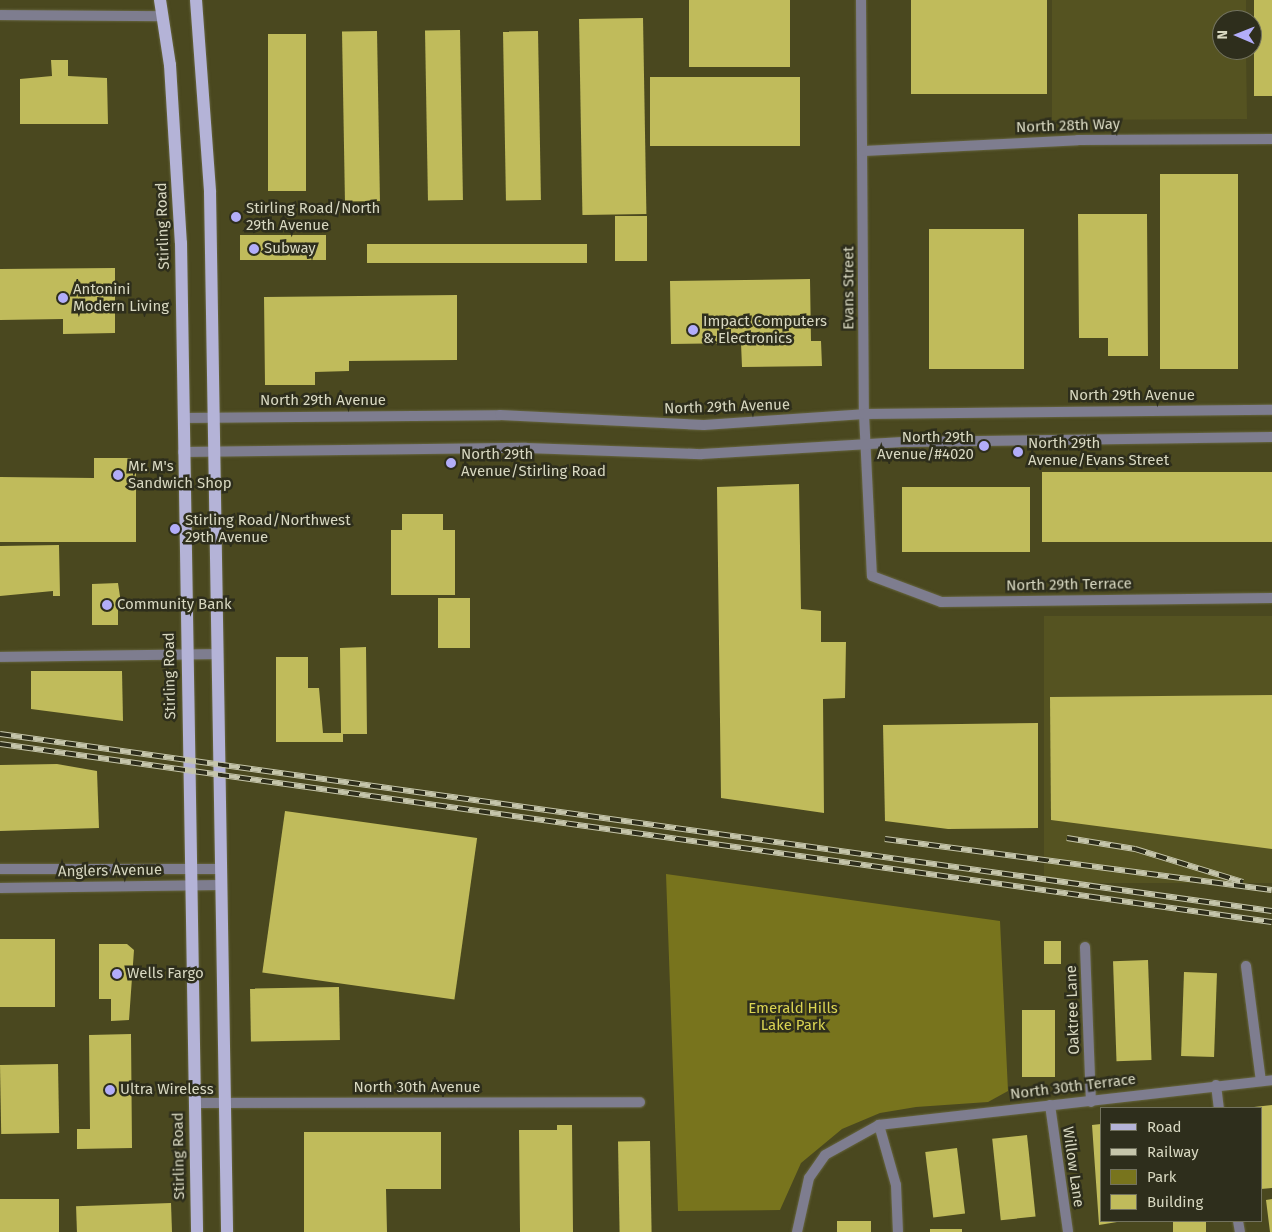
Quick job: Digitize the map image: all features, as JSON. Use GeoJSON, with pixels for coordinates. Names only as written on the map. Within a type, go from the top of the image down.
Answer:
{"type":"FeatureCollection","features":[{"type":"Feature","properties":{"kind":"main road","name":"Stirling Road"},"geometry":{"type":"LineString","coordinates":[[160,0],[177,162],[184,452],[197,1232]]}},
{"type":"Feature","properties":{"kind":"main road"},"geometry":{"type":"LineString","coordinates":[[196,0],[210,192],[227,1232]]}},
{"type":"Feature","properties":{"kind":"street","name":"Evans Street"},"geometry":{"type":"LineString","coordinates":[[861,0],[864,151],[864,414],[872,576]]}},
{"type":"Feature","properties":{"kind":"street"},"geometry":{"type":"LineString","coordinates":[[0,15],[163,16]]}},
{"type":"Feature","properties":{"kind":"street","name":"North 28th Way"},"geometry":{"type":"LineString","coordinates":[[864,151],[1078,140],[1272,139]]}},
{"type":"Feature","properties":{"kind":"street","name":"North 29th Avenue"},"geometry":{"type":"LineString","coordinates":[[183,418],[500,416],[704,425],[864,414],[1272,410]]}},
{"type":"Feature","properties":{"kind":"street"},"geometry":{"type":"LineString","coordinates":[[184,452],[526,448],[702,454],[865,446],[1272,437]]}},
{"type":"Feature","properties":{"kind":"street","name":"North 29th Terrace"},"geometry":{"type":"LineString","coordinates":[[872,576],[940,602],[1272,598]]}},
{"type":"Feature","properties":{"kind":"street"},"geometry":{"type":"LineString","coordinates":[[0,657],[218,654]]}},
{"type":"Feature","properties":{"kind":"street","name":"Anglers Avenue"},"geometry":{"type":"LineString","coordinates":[[0,869],[221,869]]}},
{"type":"Feature","properties":{"kind":"street","name":"Anglers Avenue"},"geometry":{"type":"LineString","coordinates":[[0,888],[221,885]]}},
{"type":"Feature","properties":{"kind":"street","name":"Oaktree Lane"},"geometry":{"type":"LineString","coordinates":[[1086,947],[1091,1102]]}},
{"type":"Feature","properties":{"kind":"street"},"geometry":{"type":"LineString","coordinates":[[1246,966],[1267,1080]]}},
{"type":"Feature","properties":{"kind":"street","name":"North 30th Terrace"},"geometry":{"type":"LineString","coordinates":[[879,1125],[1091,1102],[1267,1080]]}},
{"type":"Feature","properties":{"kind":"street"},"geometry":{"type":"LineString","coordinates":[[1216,1085],[1220,1107]]}},
{"type":"Feature","properties":{"kind":"street","name":"North 30th Avenue"},"geometry":{"type":"LineString","coordinates":[[194,1103],[640,1102]]}},
{"type":"Feature","properties":{"kind":"street","name":"Willow Lane"},"geometry":{"type":"LineString","coordinates":[[1050,1105],[1068,1232]]}},
{"type":"Feature","properties":{"kind":"street"},"geometry":{"type":"LineString","coordinates":[[797,1232],[797,1215],[808,1178],[825,1155],[879,1125],[896,1186],[898,1232]]}},
{"type":"Feature","properties":{"kind":"shaded area"},"geometry":{"type":"Polygon","coordinates":[[[1052,0],[1246,0],[1246,10],[1212,10],[1212,60],[1246,60],[1247,119],[1052,120],[1052,0]]]}},
{"type":"Feature","properties":{"kind":"shaded area"},"geometry":{"type":"Polygon","coordinates":[[[1044,616],[1272,616],[1272,883],[1044,883],[1044,616]]]}},
{"type":"Feature","properties":{"kind":"green space","name":"Emerald Hills Lake Park"},"geometry":{"type":"Polygon","coordinates":[[[666,874],[1000,921],[1008,1091],[988,1102],[916,1107],[880,1113],[842,1129],[801,1163],[780,1210],[678,1211],[666,874]]]}},
{"type":"Feature","properties":{"kind":"building"},"geometry":{"type":"Polygon","coordinates":[[[689,0],[790,0],[790,67],[689,67],[689,0]]]}},
{"type":"Feature","properties":{"kind":"building"},"geometry":{"type":"Polygon","coordinates":[[[911,0],[1047,0],[1047,94],[911,94],[911,0]]]}},
{"type":"Feature","properties":{"kind":"building"},"geometry":{"type":"Polygon","coordinates":[[[1254,0],[1272,0],[1272,96],[1254,96],[1254,60],[1262,60],[1262,10],[1254,10],[1254,0]]]}},
{"type":"Feature","properties":{"kind":"building"},"geometry":{"type":"Polygon","coordinates":[[[643,18],[646,214],[582,215],[579,19],[643,18]]]}},
{"type":"Feature","properties":{"kind":"building"},"geometry":{"type":"Polygon","coordinates":[[[460,30],[463,200],[428,201],[425,31],[460,30]]]}},
{"type":"Feature","properties":{"kind":"building"},"geometry":{"type":"Polygon","coordinates":[[[377,31],[380,201],[345,202],[342,32],[377,31]]]}},
{"type":"Feature","properties":{"kind":"building"},"geometry":{"type":"Polygon","coordinates":[[[538,31],[541,200],[506,201],[503,32],[538,31]]]}},
{"type":"Feature","properties":{"kind":"building"},"geometry":{"type":"Polygon","coordinates":[[[268,34],[306,34],[306,191],[268,191],[268,34]]]}},
{"type":"Feature","properties":{"kind":"building"},"geometry":{"type":"Polygon","coordinates":[[[51,60],[68,60],[68,76],[107,78],[108,124],[20,124],[20,79],[52,76],[51,60]]]}},
{"type":"Feature","properties":{"kind":"building"},"geometry":{"type":"Polygon","coordinates":[[[650,77],[800,77],[800,146],[650,146],[650,77]]]}},
{"type":"Feature","properties":{"kind":"building"},"geometry":{"type":"Polygon","coordinates":[[[1160,174],[1238,174],[1238,369],[1160,369],[1160,174]]]}},
{"type":"Feature","properties":{"kind":"building"},"geometry":{"type":"Polygon","coordinates":[[[1078,214],[1147,214],[1148,356],[1108,356],[1108,338],[1079,338],[1078,214]]]}},
{"type":"Feature","properties":{"kind":"building"},"geometry":{"type":"Polygon","coordinates":[[[615,216],[647,216],[647,261],[615,261],[615,216]]]}},
{"type":"Feature","properties":{"kind":"building"},"geometry":{"type":"Polygon","coordinates":[[[929,229],[1024,229],[1024,369],[929,369],[929,229]]]}},
{"type":"Feature","properties":{"kind":"building"},"geometry":{"type":"Polygon","coordinates":[[[240,235],[326,235],[326,260],[240,260],[240,235]]]}},
{"type":"Feature","properties":{"kind":"building"},"geometry":{"type":"Polygon","coordinates":[[[367,244],[587,244],[587,263],[367,263],[367,244]]]}},
{"type":"Feature","properties":{"kind":"building"},"geometry":{"type":"Polygon","coordinates":[[[115,268],[115,333],[63,334],[63,319],[0,320],[0,269],[115,268]]]}},
{"type":"Feature","properties":{"kind":"building"},"geometry":{"type":"Polygon","coordinates":[[[810,279],[811,341],[821,341],[822,366],[742,367],[741,343],[671,344],[670,281],[810,279]]]}},
{"type":"Feature","properties":{"kind":"building"},"geometry":{"type":"Polygon","coordinates":[[[457,295],[457,360],[349,361],[349,371],[315,372],[315,385],[265,385],[264,297],[457,295]]]}},
{"type":"Feature","properties":{"kind":"building"},"geometry":{"type":"Polygon","coordinates":[[[94,458],[131,458],[131,464],[136,464],[136,542],[0,542],[0,477],[94,478],[94,458]]]}},
{"type":"Feature","properties":{"kind":"building"},"geometry":{"type":"Polygon","coordinates":[[[1042,472],[1272,472],[1272,542],[1042,542],[1042,472]]]}},
{"type":"Feature","properties":{"kind":"building"},"geometry":{"type":"Polygon","coordinates":[[[799,484],[801,609],[821,611],[821,642],[846,642],[845,698],[823,699],[824,813],[721,798],[717,487],[799,484]]]}},
{"type":"Feature","properties":{"kind":"building"},"geometry":{"type":"Polygon","coordinates":[[[902,487],[1030,487],[1030,552],[902,552],[902,487]]]}},
{"type":"Feature","properties":{"kind":"building"},"geometry":{"type":"Polygon","coordinates":[[[402,514],[443,514],[443,530],[455,530],[455,595],[391,595],[391,530],[402,530],[402,514]]]}},
{"type":"Feature","properties":{"kind":"building"},"geometry":{"type":"Polygon","coordinates":[[[59,545],[60,596],[53,596],[53,591],[0,596],[0,546],[59,545]]]}},
{"type":"Feature","properties":{"kind":"building","name":"Community Bank"},"geometry":{"type":"Polygon","coordinates":[[[118,583],[122,610],[118,610],[118,625],[92,625],[92,584],[118,583]]]}},
{"type":"Feature","properties":{"kind":"building"},"geometry":{"type":"Polygon","coordinates":[[[438,598],[470,598],[470,648],[438,648],[438,598]]]}},
{"type":"Feature","properties":{"kind":"building"},"geometry":{"type":"Polygon","coordinates":[[[366,647],[367,734],[343,734],[343,742],[276,742],[276,657],[308,657],[308,688],[319,688],[323,733],[341,733],[340,648],[366,647]]]}},
{"type":"Feature","properties":{"kind":"building"},"geometry":{"type":"Polygon","coordinates":[[[31,671],[122,671],[123,721],[31,709],[31,671]]]}},
{"type":"Feature","properties":{"kind":"building"},"geometry":{"type":"Polygon","coordinates":[[[1272,695],[1272,849],[1051,820],[1050,697],[1272,695]]]}},
{"type":"Feature","properties":{"kind":"building"},"geometry":{"type":"Polygon","coordinates":[[[1038,723],[1038,828],[948,829],[885,821],[883,725],[1038,723]]]}},
{"type":"Feature","properties":{"kind":"building"},"geometry":{"type":"Polygon","coordinates":[[[57,764],[97,771],[99,828],[0,831],[0,765],[57,764]]]}},
{"type":"Feature","properties":{"kind":"building"},"geometry":{"type":"Polygon","coordinates":[[[285,811],[477,838],[454,999],[262,972],[285,811]]]}},
{"type":"Feature","properties":{"kind":"building"},"geometry":{"type":"Polygon","coordinates":[[[0,939],[55,939],[55,1007],[0,1007],[0,939]]]}},
{"type":"Feature","properties":{"kind":"building"},"geometry":{"type":"Polygon","coordinates":[[[1044,941],[1061,941],[1061,964],[1044,964],[1044,941]]]}},
{"type":"Feature","properties":{"kind":"building","name":"Wells Fargo"},"geometry":{"type":"Polygon","coordinates":[[[99,944],[127,944],[134,950],[129,1020],[111,1021],[111,999],[99,999],[99,944]]]}},
{"type":"Feature","properties":{"kind":"building"},"geometry":{"type":"Polygon","coordinates":[[[1148,960],[1151,1060],[1117,1061],[1113,961],[1148,960]]]}},
{"type":"Feature","properties":{"kind":"building"},"geometry":{"type":"Polygon","coordinates":[[[1184,972],[1217,973],[1214,1057],[1181,1056],[1184,972]]]}},
{"type":"Feature","properties":{"kind":"building"},"geometry":{"type":"Polygon","coordinates":[[[339,987],[340,1040],[251,1042],[250,989],[339,987]]]}},
{"type":"Feature","properties":{"kind":"building"},"geometry":{"type":"Polygon","coordinates":[[[1022,1010],[1055,1010],[1055,1077],[1022,1077],[1022,1010]]]}},
{"type":"Feature","properties":{"kind":"building"},"geometry":{"type":"Polygon","coordinates":[[[131,1034],[132,1148],[77,1149],[77,1129],[90,1129],[89,1035],[131,1034]]]}},
{"type":"Feature","properties":{"kind":"building"},"geometry":{"type":"Polygon","coordinates":[[[58,1064],[59,1133],[1,1134],[0,1065],[58,1064]]]}},
{"type":"Feature","properties":{"kind":"building"},"geometry":{"type":"Polygon","coordinates":[[[1272,1105],[1272,1188],[1262,1189],[1262,1107],[1254,1107],[1272,1105]]]}},
{"type":"Feature","properties":{"kind":"building"},"geometry":{"type":"Polygon","coordinates":[[[1100,1124],[1100,1222],[1117,1222],[1099,1225],[1092,1125],[1100,1124]]]}},
{"type":"Feature","properties":{"kind":"building"},"geometry":{"type":"Polygon","coordinates":[[[557,1125],[572,1125],[573,1232],[520,1232],[519,1130],[557,1130],[557,1125]]]}},
{"type":"Feature","properties":{"kind":"building"},"geometry":{"type":"Polygon","coordinates":[[[304,1132],[441,1132],[441,1189],[386,1189],[387,1232],[304,1232],[304,1132]]]}},
{"type":"Feature","properties":{"kind":"building"},"geometry":{"type":"Polygon","coordinates":[[[1027,1135],[1036,1217],[1001,1220],[992,1139],[1027,1135]]]}},
{"type":"Feature","properties":{"kind":"building"},"geometry":{"type":"Polygon","coordinates":[[[650,1141],[652,1232],[620,1232],[618,1142],[650,1141]]]}},
{"type":"Feature","properties":{"kind":"building"},"geometry":{"type":"Polygon","coordinates":[[[957,1148],[965,1214],[933,1217],[925,1152],[957,1148]]]}},
{"type":"Feature","properties":{"kind":"building"},"geometry":{"type":"Polygon","coordinates":[[[0,1199],[59,1199],[59,1232],[0,1232],[0,1199]]]}},
{"type":"Feature","properties":{"kind":"building"},"geometry":{"type":"Polygon","coordinates":[[[1272,1199],[1272,1232],[1270,1232],[1266,1200],[1272,1199]]]}},
{"type":"Feature","properties":{"kind":"building"},"geometry":{"type":"Polygon","coordinates":[[[171,1203],[172,1232],[77,1232],[76,1206],[171,1203]]]}},
{"type":"Feature","properties":{"kind":"building"},"geometry":{"type":"Polygon","coordinates":[[[837,1221],[871,1221],[871,1232],[837,1232],[837,1221]]]}},
{"type":"Feature","properties":{"kind":"building"},"geometry":{"type":"Polygon","coordinates":[[[1173,1222],[1206,1222],[1206,1232],[1173,1232],[1173,1222]]]}},
{"type":"Feature","properties":{"kind":"building"},"geometry":{"type":"Polygon","coordinates":[[[930,1229],[962,1229],[962,1232],[930,1232],[930,1229]]]}},
{"type":"Feature","properties":{"kind":"railway"},"geometry":{"type":"LineString","coordinates":[[0,734],[1272,911]]}},
{"type":"Feature","properties":{"kind":"railway"},"geometry":{"type":"LineString","coordinates":[[0,744],[1272,922]]}},
{"type":"Feature","properties":{"kind":"railway"},"geometry":{"type":"LineString","coordinates":[[1067,838],[1135,849],[1243,882]]}},
{"type":"Feature","properties":{"kind":"railway"},"geometry":{"type":"LineString","coordinates":[[885,839],[1272,890]]}},
{"type":"Feature","properties":{"kind":"place","name":"Stirling Road/North 29th Avenue"},"geometry":{"type":"Point","coordinates":[236,217]}},
{"type":"Feature","properties":{"kind":"place","name":"Subway"},"geometry":{"type":"Point","coordinates":[254,249]}},
{"type":"Feature","properties":{"kind":"place","name":"Antonini Modern Living"},"geometry":{"type":"Point","coordinates":[63,298]}},
{"type":"Feature","properties":{"kind":"place","name":"Impact Computers & Electronics"},"geometry":{"type":"Point","coordinates":[693,330]}},
{"type":"Feature","properties":{"kind":"place","name":"North 29th Avenue/#4020"},"geometry":{"type":"Point","coordinates":[984,446]}},
{"type":"Feature","properties":{"kind":"place","name":"North 29th Avenue/Evans Street"},"geometry":{"type":"Point","coordinates":[1018,452]}},
{"type":"Feature","properties":{"kind":"place","name":"North 29th Avenue/Stirling Road"},"geometry":{"type":"Point","coordinates":[451,463]}},
{"type":"Feature","properties":{"kind":"place","name":"Mr. M's Sandwich Shop"},"geometry":{"type":"Point","coordinates":[118,475]}},
{"type":"Feature","properties":{"kind":"place","name":"Stirling Road/Northwest 29th Avenue"},"geometry":{"type":"Point","coordinates":[175,529]}},
{"type":"Feature","properties":{"kind":"place","name":"Community Bank"},"geometry":{"type":"Point","coordinates":[107,605]}},
{"type":"Feature","properties":{"kind":"place","name":"Wells Fargo"},"geometry":{"type":"Point","coordinates":[117,974]}},
{"type":"Feature","properties":{"kind":"place","name":"Ultra Wireless"},"geometry":{"type":"Point","coordinates":[110,1090]}}]}
